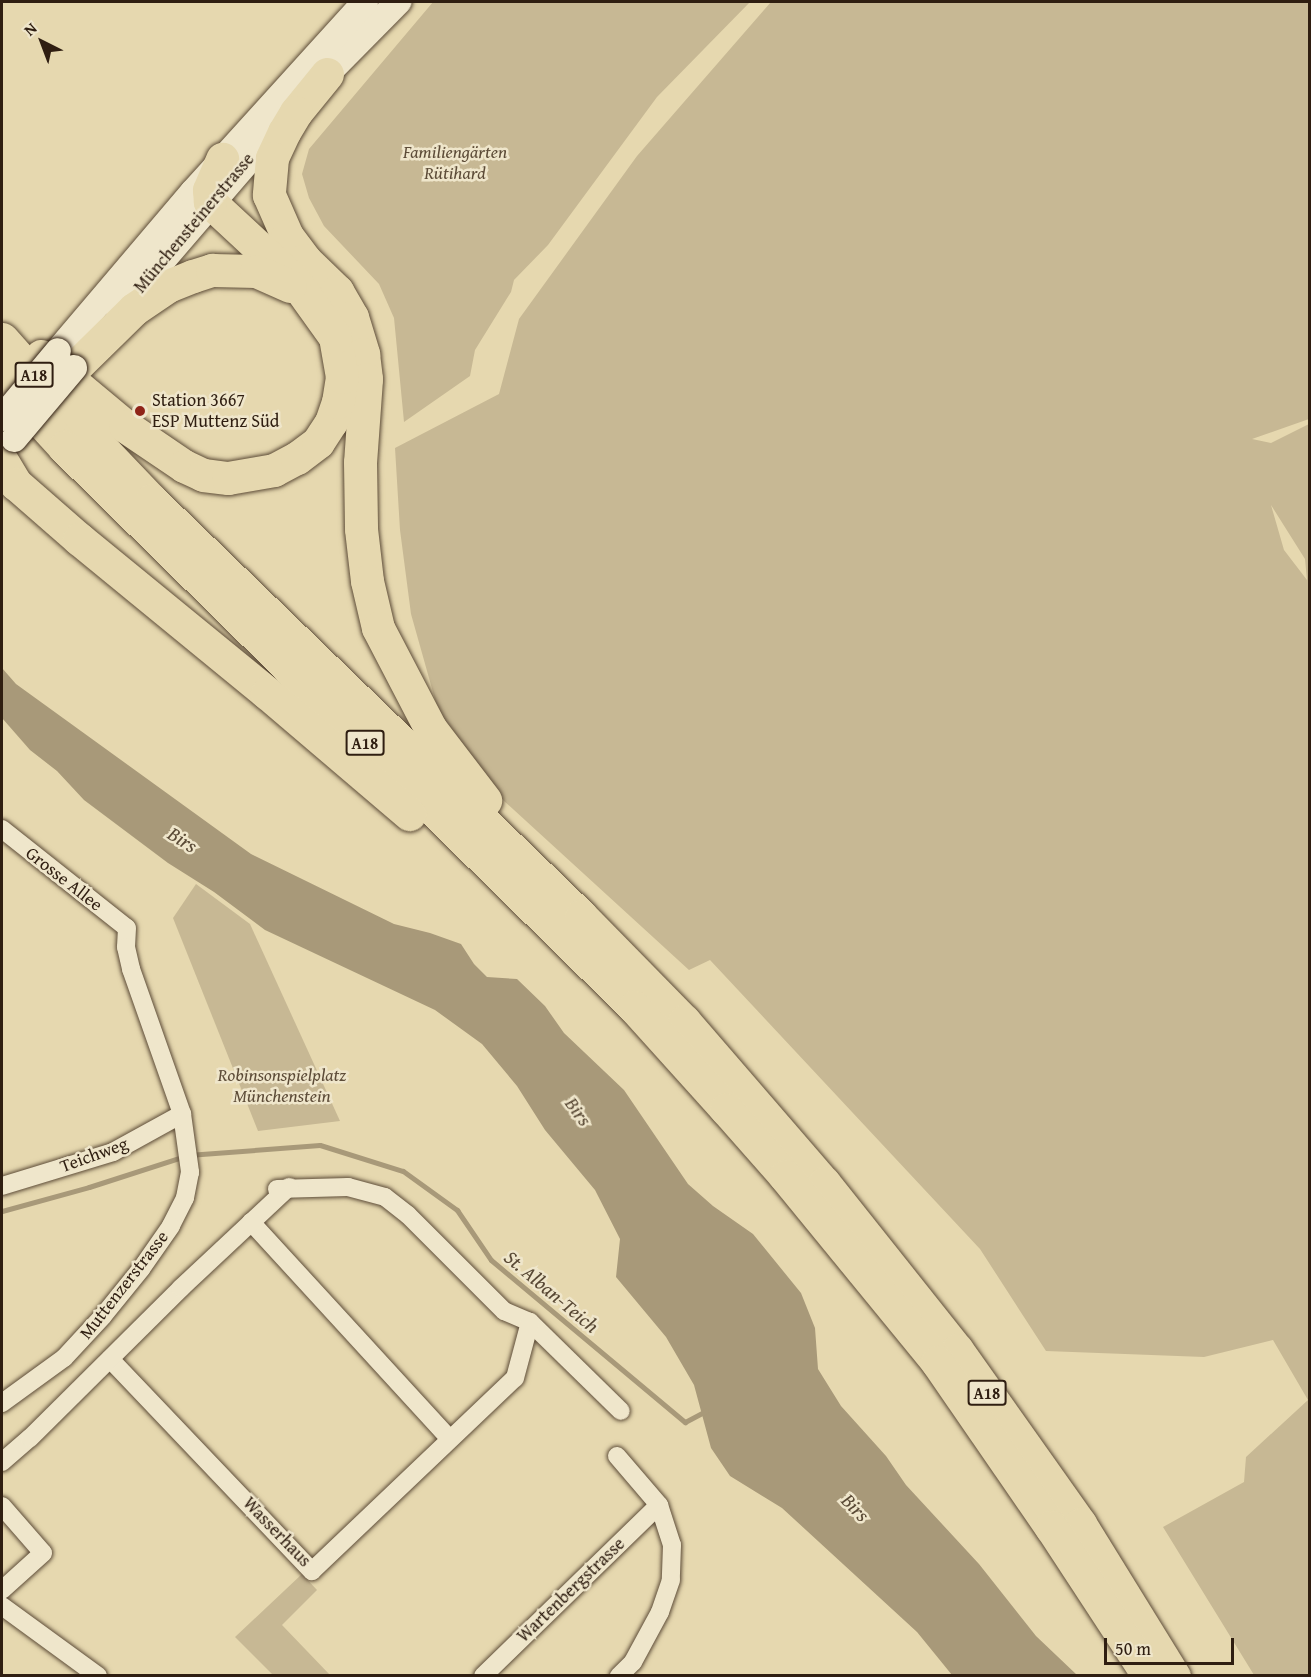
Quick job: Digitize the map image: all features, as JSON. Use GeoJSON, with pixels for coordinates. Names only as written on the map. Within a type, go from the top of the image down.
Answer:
{"type":"FeatureCollection","features":[{"type":"Feature","properties":{"kind":"highway"},"geometry":{"type":"LineString","coordinates":[[306,261],[276,215],[269,195],[269,176],[272,158],[284,132],[296,112],[327,74]]}},
{"type":"Feature","properties":{"kind":"highway"},"geometry":{"type":"LineString","coordinates":[[207,195],[222,159]]}},
{"type":"Feature","properties":{"kind":"highway"},"geometry":{"type":"LineString","coordinates":[[207,195],[306,261],[338,291],[352,317],[363,354],[366,379],[360,462],[361,529],[367,581],[378,628],[430,728],[496,814],[564,881],[581,916]]}},
{"type":"Feature","properties":{"kind":"highway"},"geometry":{"type":"LineString","coordinates":[[2,317],[54,368],[125,426],[184,466],[203,475],[228,478],[274,470],[297,458],[318,442],[338,402],[342,377],[335,337],[294,280],[207,195]]}},
{"type":"Feature","properties":{"kind":"highway"},"geometry":{"type":"LineString","coordinates":[[66,359],[168,286],[203,273],[235,269],[256,271],[293,288],[309,299]]}},
{"type":"Feature","properties":{"kind":"highway","name":"A18"},"geometry":{"type":"LineString","coordinates":[[2,339],[66,411],[152,500],[581,916],[684,1021],[824,1183],[957,1350],[1080,1524],[1174,1676]]}},
{"type":"Feature","properties":{"kind":"highway","name":"A18"},"geometry":{"type":"LineString","coordinates":[[2,379],[72,455],[634,1007],[726,1109],[800,1194],[937,1362],[1051,1527],[1148,1676]]}},
{"type":"Feature","properties":{"kind":"highway"},"geometry":{"type":"LineString","coordinates":[[4,443],[16,484],[420,824],[507,901],[654,1049],[726,1109]]}},
{"type":"Feature","properties":{"kind":"highway"},"geometry":{"type":"LineString","coordinates":[[2,504],[25,506],[57,519]]}},
{"type":"Feature","properties":{"kind":"main road","name":"Münchensteinerstrasse"},"geometry":{"type":"LineString","coordinates":[[222,159],[365,2]]}},
{"type":"Feature","properties":{"kind":"main road","name":"Münchensteinerstrasse"},"geometry":{"type":"LineString","coordinates":[[4,443],[66,359],[207,195],[398,2]]}},
{"type":"Feature","properties":{"kind":"street","name":"Grosse Allee"},"geometry":{"type":"LineString","coordinates":[[2,829],[127,928]]}},
{"type":"Feature","properties":{"kind":"street","name":"Muttenzerstrasse"},"geometry":{"type":"LineString","coordinates":[[2,1403],[64,1358],[111,1306],[171,1226],[185,1198],[190,1172],[182,1114],[131,969],[126,947],[127,928]]}},
{"type":"Feature","properties":{"kind":"street","name":"Teichweg"},"geometry":{"type":"LineString","coordinates":[[2,1186],[113,1152],[182,1114]]}},
{"type":"Feature","properties":{"kind":"street"},"geometry":{"type":"LineString","coordinates":[[2,1462],[30,1438],[283,1188],[348,1187],[385,1197],[408,1215],[504,1311],[530,1322],[621,1411]]}},
{"type":"Feature","properties":{"kind":"street"},"geometry":{"type":"LineString","coordinates":[[251,1222],[450,1439]]}},
{"type":"Feature","properties":{"kind":"street","name":"Wasserhaus"},"geometry":{"type":"LineString","coordinates":[[110,1359],[312,1571],[515,1378],[530,1322]]}},
{"type":"Feature","properties":{"kind":"street"},"geometry":{"type":"LineString","coordinates":[[617,1456],[659,1505],[672,1545],[671,1580],[660,1612],[633,1662],[620,1676]]}},
{"type":"Feature","properties":{"kind":"street","name":"Wartenbergstrasse"},"geometry":{"type":"LineString","coordinates":[[483,1676],[659,1505]]}},
{"type":"Feature","properties":{"kind":"street"},"geometry":{"type":"LineString","coordinates":[[2,1506],[43,1553],[2,1590]]}},
{"type":"Feature","properties":{"kind":"street"},"geometry":{"type":"LineString","coordinates":[[2,1606],[98,1676]]}},
{"type":"Feature","properties":{"kind":"green space","name":"Familiengärten Rütihard"},"geometry":{"type":"Polygon","coordinates":[[[433,2],[750,2],[657,97],[548,245],[514,280],[511,292],[475,350],[470,376],[404,422],[394,318],[379,284],[324,226],[309,198],[302,174],[309,149],[433,2]]]}},
{"type":"Feature","properties":{"kind":"green space"},"geometry":{"type":"Polygon","coordinates":[[[771,2],[1309,2],[1309,419],[1252,439],[1271,443],[1309,424],[1309,1675],[1254,1675],[1163,1527],[1244,1482],[1246,1457],[1308,1400],[1273,1340],[1204,1357],[1046,1351],[980,1249],[710,960],[689,970],[503,800],[438,710],[411,614],[400,530],[395,448],[499,394],[519,319],[637,156],[771,2]],[[1271,505],[1284,550],[1307,580],[1305,559],[1271,505]]]}},
{"type":"Feature","properties":{"kind":"green space","name":"Robinsonspielplatz Münchenstein"},"geometry":{"type":"Polygon","coordinates":[[[196,884],[250,924],[340,1121],[258,1131],[173,918],[196,884]]]}},
{"type":"Feature","properties":{"kind":"green space"},"geometry":{"type":"Polygon","coordinates":[[[302,1574],[317,1590],[282,1625],[330,1675],[273,1675],[235,1637],[302,1574]]]}},
{"type":"Feature","properties":{"kind":"water","name":"Birs"},"geometry":{"type":"Polygon","coordinates":[[[2,668],[16,684],[251,854],[394,924],[461,944],[474,964],[487,977],[517,979],[545,1006],[564,1033],[624,1090],[688,1184],[713,1206],[753,1234],[801,1293],[815,1328],[818,1369],[841,1406],[886,1456],[906,1485],[979,1564],[1036,1636],[1077,1675],[952,1675],[917,1632],[782,1508],[730,1476],[711,1448],[694,1385],[666,1337],[616,1277],[620,1239],[595,1190],[545,1130],[517,1086],[482,1044],[435,1010],[265,930],[214,892],[168,863],[84,800],[57,771],[30,750],[2,718],[2,668]]]}},
{"type":"Feature","properties":{"kind":"waterway","name":"St. Alban-Teich"},"geometry":{"type":"LineString","coordinates":[[2,1211],[89,1187],[188,1155],[320,1145],[403,1171],[457,1210],[491,1260],[685,1422],[706,1411]]}},
{"type":"Feature","properties":{"kind":"place","name":"Station 3667 ESP Muttenz Süd"},"geometry":{"type":"Point","coordinates":[140,411]}}]}
